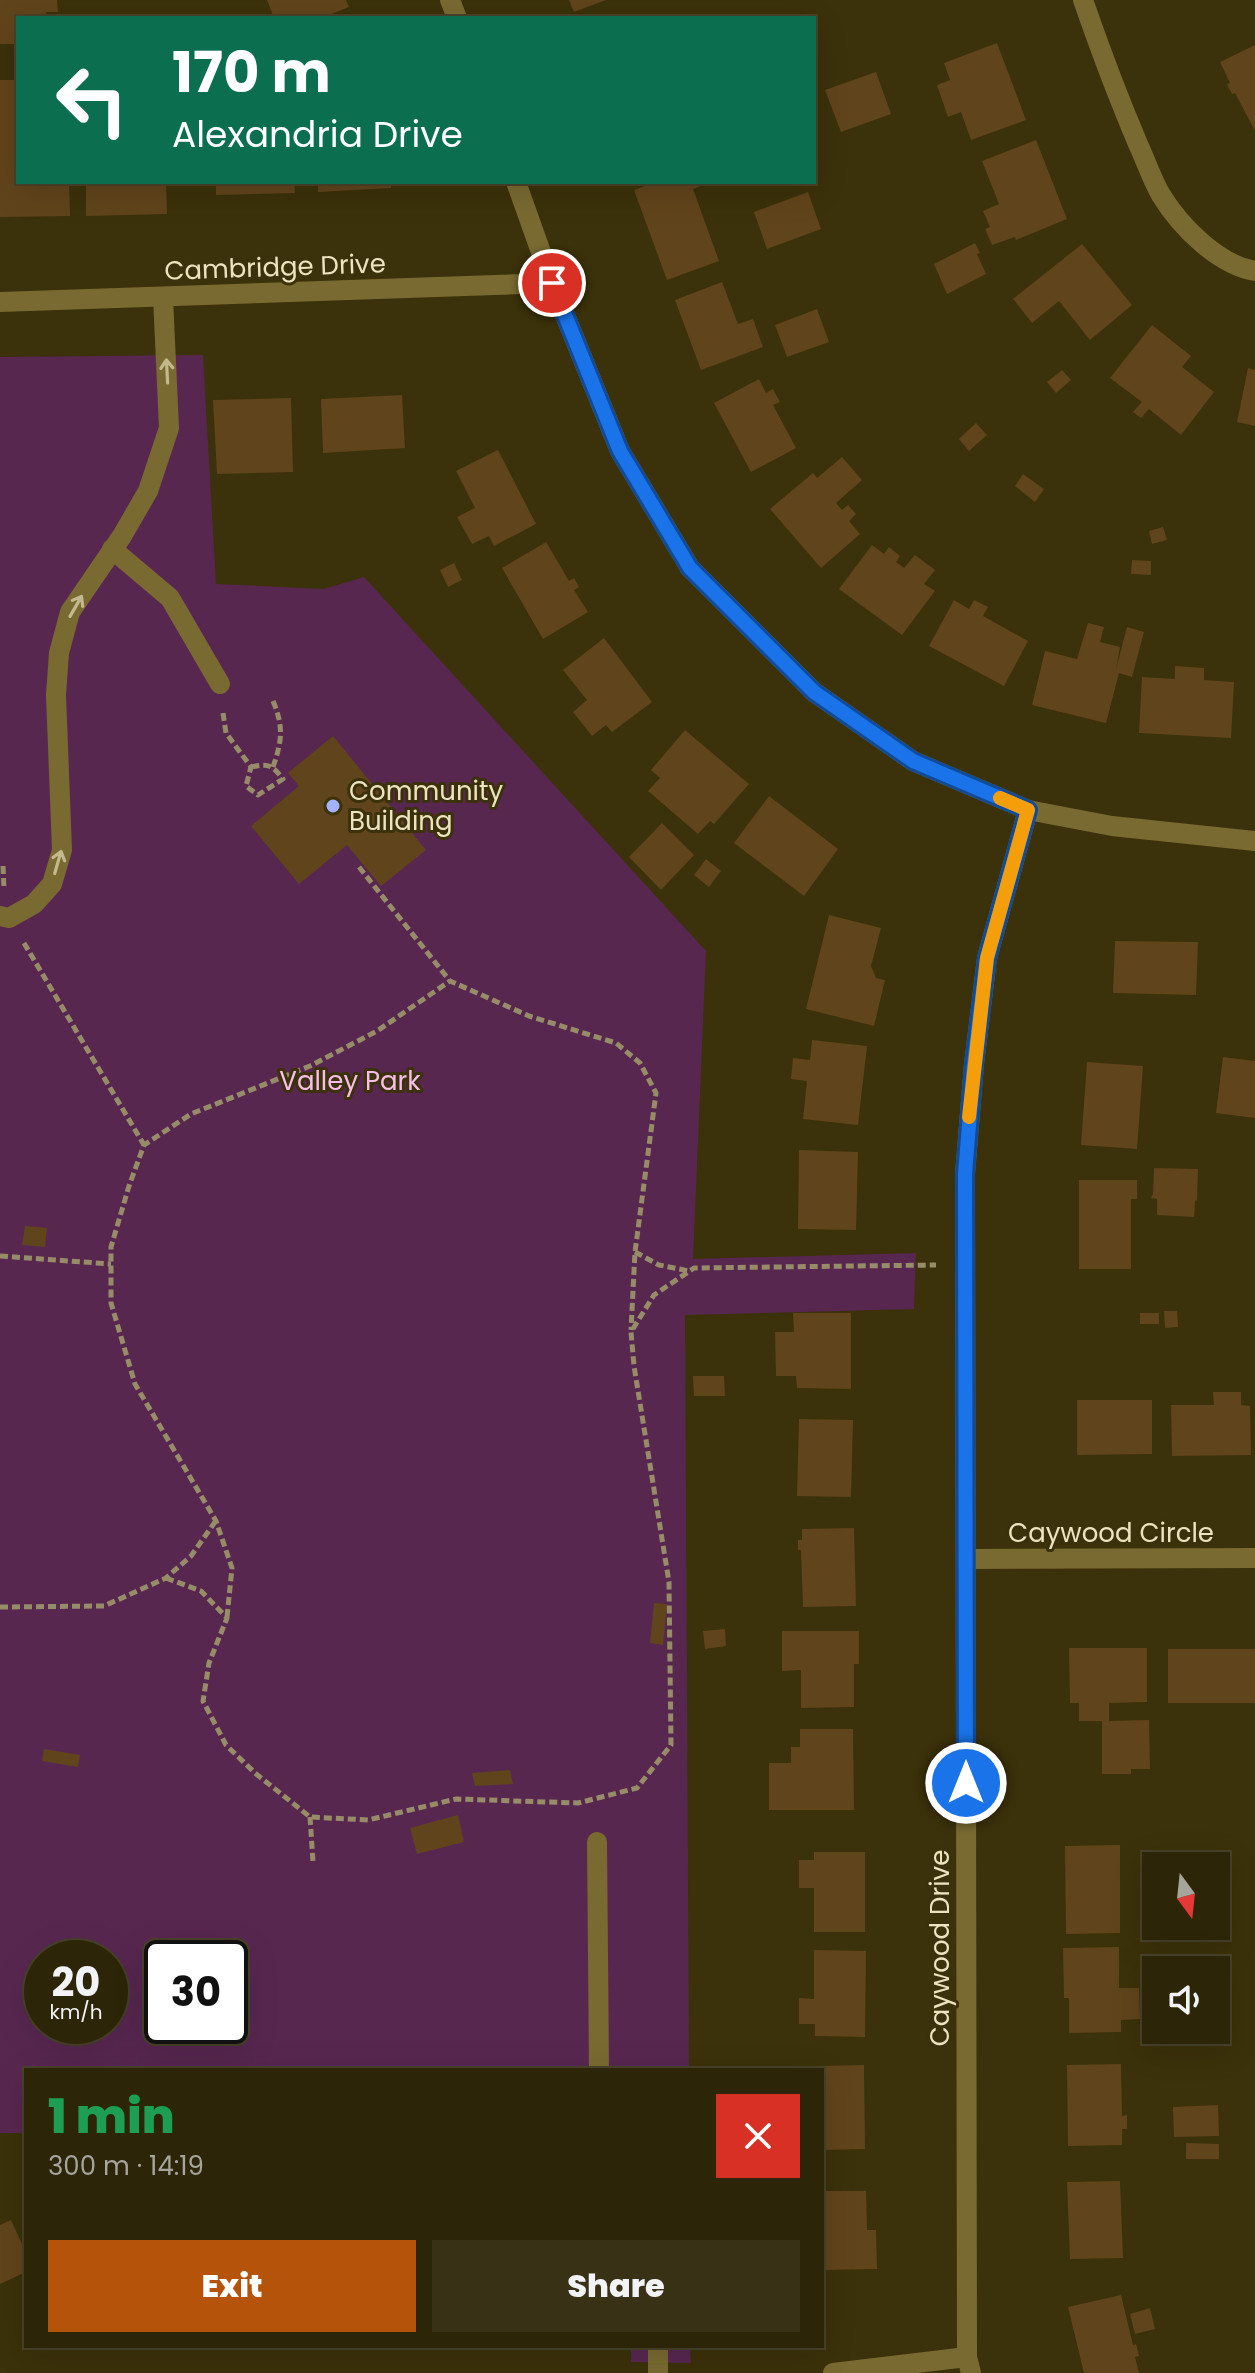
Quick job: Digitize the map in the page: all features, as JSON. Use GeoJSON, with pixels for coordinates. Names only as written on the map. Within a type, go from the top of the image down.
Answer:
{"type":"FeatureCollection","features":[{"type":"Feature","properties":{"kind":"street"},"geometry":{"type":"LineString","coordinates":[[1083,0],[1115,92],[1160,194],[1183,225],[1214,252],[1255,271]]}},
{"type":"Feature","properties":{"kind":"street"},"geometry":{"type":"LineString","coordinates":[[517,184],[552,283],[620,451],[690,568],[814,692],[913,761],[1028,810],[1112,826],[1255,841]]}},
{"type":"Feature","properties":{"kind":"street","name":"Cambridge Drive"},"geometry":{"type":"LineString","coordinates":[[0,302],[552,283]]}},
{"type":"Feature","properties":{"kind":"street"},"geometry":{"type":"LineString","coordinates":[[5,917],[34,904],[52,884],[62,850],[56,695],[59,653],[70,612],[148,491],[169,428],[163,297]]}},
{"type":"Feature","properties":{"kind":"street"},"geometry":{"type":"LineString","coordinates":[[112,549],[170,598],[220,684]]}},
{"type":"Feature","properties":{"kind":"street","name":"Caywood Drive"},"geometry":{"type":"LineString","coordinates":[[969,2365],[965,1174],[987,958],[1028,810]]}},
{"type":"Feature","properties":{"kind":"street","name":"Caywood Circle"},"geometry":{"type":"LineString","coordinates":[[966,1559],[1255,1558]]}},
{"type":"Feature","properties":{"kind":"street"},"geometry":{"type":"LineString","coordinates":[[597,1842],[599,2068]]}},
{"type":"Feature","properties":{"kind":"street"},"geometry":{"type":"LineString","coordinates":[[658,2348],[658,2373]]}},
{"type":"Feature","properties":{"kind":"street"},"geometry":{"type":"LineString","coordinates":[[833,2373],[969,2365]]}},
{"type":"Feature","properties":{"kind":"path"},"geometry":{"type":"LineString","coordinates":[[220,684],[226,733],[251,767]]}},
{"type":"Feature","properties":{"kind":"path"},"geometry":{"type":"LineString","coordinates":[[273,701],[281,719],[281,745],[273,767]]}},
{"type":"Feature","properties":{"kind":"path"},"geometry":{"type":"LineString","coordinates":[[262,764],[273,767],[283,779],[258,795],[246,786],[251,767],[262,764]]}},
{"type":"Feature","properties":{"kind":"path"},"geometry":{"type":"LineString","coordinates":[[359,867],[450,981],[529,1016],[616,1043],[640,1063],[656,1093],[635,1252],[631,1332],[669,1582],[671,1745],[637,1788],[578,1803],[456,1799],[368,1820],[310,1817],[226,1745],[203,1701],[209,1663],[227,1618],[232,1568],[216,1521],[135,1384],[111,1303],[111,1247],[144,1145],[191,1114],[310,1066],[377,1031],[450,981]]}},
{"type":"Feature","properties":{"kind":"path"},"geometry":{"type":"LineString","coordinates":[[5,917],[144,1145]]}},
{"type":"Feature","properties":{"kind":"path"},"geometry":{"type":"LineString","coordinates":[[635,1252],[659,1265],[689,1271]]}},
{"type":"Feature","properties":{"kind":"path"},"geometry":{"type":"LineString","coordinates":[[0,1256],[111,1264]]}},
{"type":"Feature","properties":{"kind":"path"},"geometry":{"type":"LineString","coordinates":[[631,1332],[654,1295],[694,1268],[965,1263]]}},
{"type":"Feature","properties":{"kind":"path"},"geometry":{"type":"LineString","coordinates":[[0,1607],[104,1606],[166,1578],[191,1556],[216,1521]]}},
{"type":"Feature","properties":{"kind":"path"},"geometry":{"type":"LineString","coordinates":[[166,1578],[201,1591],[227,1618]]}},
{"type":"Feature","properties":{"kind":"path"},"geometry":{"type":"LineString","coordinates":[[310,1817],[313,1862]]}},
{"type":"Feature","properties":{"kind":"green space","name":"Valley Park"},"geometry":{"type":"Polygon","coordinates":[[[203,355],[216,584],[324,589],[364,577],[706,951],[693,1259],[916,1253],[914,1309],[685,1315],[689,2068],[24,2068],[24,2133],[0,2133],[0,357],[203,355]]]}},
{"type":"Feature","properties":{"kind":"green space"},"geometry":{"type":"Polygon","coordinates":[[[631,2348],[690,2348],[691,2363],[631,2362],[631,2348]]]}},
{"type":"Feature","properties":{"kind":"building"},"geometry":{"type":"Polygon","coordinates":[[[0,0],[57,0],[58,12],[46,12],[46,16],[16,16],[16,44],[0,44],[0,0]]]}},
{"type":"Feature","properties":{"kind":"building"},"geometry":{"type":"Polygon","coordinates":[[[267,0],[346,0],[349,7],[326,16],[273,16],[267,0]]]}},
{"type":"Feature","properties":{"kind":"building"},"geometry":{"type":"Polygon","coordinates":[[[569,0],[606,0],[574,12],[569,0]]]}},
{"type":"Feature","properties":{"kind":"building"},"geometry":{"type":"Polygon","coordinates":[[[997,43],[1026,120],[971,140],[961,112],[948,117],[937,85],[950,80],[944,63],[997,43]]]}},
{"type":"Feature","properties":{"kind":"building"},"geometry":{"type":"Polygon","coordinates":[[[1255,45],[1255,131],[1235,93],[1232,94],[1220,62],[1255,45]]]}},
{"type":"Feature","properties":{"kind":"building"},"geometry":{"type":"Polygon","coordinates":[[[876,72],[891,114],[841,132],[825,90],[876,72]]]}},
{"type":"Feature","properties":{"kind":"building"},"geometry":{"type":"Polygon","coordinates":[[[0,80],[16,80],[16,184],[69,184],[70,216],[0,217],[0,80]]]}},
{"type":"Feature","properties":{"kind":"building"},"geometry":{"type":"Polygon","coordinates":[[[1036,140],[1067,219],[1016,240],[1015,237],[992,245],[985,229],[990,227],[983,211],[999,204],[982,161],[1036,140]]]}},
{"type":"Feature","properties":{"kind":"building"},"geometry":{"type":"Polygon","coordinates":[[[86,184],[166,184],[167,214],[86,216],[86,184]]]}},
{"type":"Feature","properties":{"kind":"building"},"geometry":{"type":"Polygon","coordinates":[[[216,184],[294,184],[295,193],[216,195],[216,184]]]}},
{"type":"Feature","properties":{"kind":"building"},"geometry":{"type":"Polygon","coordinates":[[[318,184],[391,184],[391,188],[318,192],[318,184]]]}},
{"type":"Feature","properties":{"kind":"building"},"geometry":{"type":"Polygon","coordinates":[[[650,184],[706,184],[693,189],[719,261],[667,280],[634,190],[650,184]]]}},
{"type":"Feature","properties":{"kind":"building"},"geometry":{"type":"Polygon","coordinates":[[[808,192],[821,229],[767,249],[754,212],[808,192]]]}},
{"type":"Feature","properties":{"kind":"building"},"geometry":{"type":"Polygon","coordinates":[[[975,243],[986,274],[947,294],[934,264],[975,243]]]}},
{"type":"Feature","properties":{"kind":"building"},"geometry":{"type":"Polygon","coordinates":[[[1082,244],[1132,305],[1090,340],[1059,301],[1032,323],[1013,299],[1082,244]]]}},
{"type":"Feature","properties":{"kind":"building"},"geometry":{"type":"Polygon","coordinates":[[[722,282],[738,324],[753,319],[763,347],[701,370],[675,300],[722,282]]]}},
{"type":"Feature","properties":{"kind":"building"},"geometry":{"type":"Polygon","coordinates":[[[817,309],[829,342],[787,357],[775,325],[817,309]]]}},
{"type":"Feature","properties":{"kind":"building"},"geometry":{"type":"Polygon","coordinates":[[[1152,325],[1191,356],[1182,367],[1214,392],[1181,435],[1149,409],[1141,418],[1133,412],[1142,402],[1110,378],[1152,325]]]}},
{"type":"Feature","properties":{"kind":"building"},"geometry":{"type":"Polygon","coordinates":[[[1248,368],[1255,370],[1255,426],[1237,422],[1248,368]]]}},
{"type":"Feature","properties":{"kind":"building"},"geometry":{"type":"Polygon","coordinates":[[[1062,370],[1071,380],[1056,393],[1047,382],[1062,370]]]}},
{"type":"Feature","properties":{"kind":"building"},"geometry":{"type":"Polygon","coordinates":[[[759,379],[766,393],[773,389],[780,402],[773,405],[796,448],[751,472],[714,403],[759,379]]]}},
{"type":"Feature","properties":{"kind":"building"},"geometry":{"type":"Polygon","coordinates":[[[402,395],[405,448],[323,453],[321,399],[402,395]]]}},
{"type":"Feature","properties":{"kind":"building"},"geometry":{"type":"Polygon","coordinates":[[[291,398],[293,472],[217,474],[213,400],[291,398]]]}},
{"type":"Feature","properties":{"kind":"building"},"geometry":{"type":"Polygon","coordinates":[[[976,423],[987,435],[969,451],[959,439],[976,423]]]}},
{"type":"Feature","properties":{"kind":"building"},"geometry":{"type":"Polygon","coordinates":[[[498,450],[536,524],[494,546],[489,536],[472,544],[457,517],[475,508],[456,471],[498,450]]]}},
{"type":"Feature","properties":{"kind":"building"},"geometry":{"type":"Polygon","coordinates":[[[842,457],[862,480],[836,503],[842,510],[848,505],[856,514],[849,521],[860,534],[821,568],[770,509],[813,473],[817,478],[842,457]]]}},
{"type":"Feature","properties":{"kind":"building"},"geometry":{"type":"Polygon","coordinates":[[[1023,474],[1044,489],[1035,502],[1015,486],[1023,474]]]}},
{"type":"Feature","properties":{"kind":"building"},"geometry":{"type":"Polygon","coordinates":[[[1163,527],[1167,540],[1152,544],[1149,531],[1163,527]]]}},
{"type":"Feature","properties":{"kind":"building"},"geometry":{"type":"Polygon","coordinates":[[[546,542],[569,581],[574,578],[579,587],[574,590],[588,612],[543,639],[502,568],[546,542]]]}},
{"type":"Feature","properties":{"kind":"building"},"geometry":{"type":"Polygon","coordinates":[[[872,545],[884,554],[889,547],[900,556],[896,562],[904,568],[915,555],[935,570],[924,584],[935,591],[902,635],[839,589],[872,545]]]}},
{"type":"Feature","properties":{"kind":"building"},"geometry":{"type":"Polygon","coordinates":[[[1132,560],[1151,561],[1151,575],[1131,574],[1132,560]]]}},
{"type":"Feature","properties":{"kind":"building"},"geometry":{"type":"Polygon","coordinates":[[[454,563],[462,580],[448,587],[440,570],[454,563]]]}},
{"type":"Feature","properties":{"kind":"building"},"geometry":{"type":"Polygon","coordinates":[[[954,600],[969,609],[974,600],[988,607],[983,616],[1028,641],[1004,686],[929,646],[954,600]]]}},
{"type":"Feature","properties":{"kind":"building"},"geometry":{"type":"Polygon","coordinates":[[[1088,623],[1104,627],[1100,642],[1120,647],[1116,669],[1127,627],[1144,632],[1132,677],[1119,673],[1106,723],[1032,705],[1045,651],[1077,659],[1088,623]]]}},
{"type":"Feature","properties":{"kind":"building"},"geometry":{"type":"Polygon","coordinates":[[[604,638],[652,702],[612,732],[606,725],[592,736],[573,712],[587,700],[563,670],[604,638]]]}},
{"type":"Feature","properties":{"kind":"building"},"geometry":{"type":"Polygon","coordinates":[[[1175,666],[1204,668],[1204,680],[1234,682],[1231,738],[1139,733],[1142,677],[1175,679],[1175,666]]]}},
{"type":"Feature","properties":{"kind":"building"},"geometry":{"type":"Polygon","coordinates":[[[685,730],[749,784],[714,824],[710,821],[698,834],[648,791],[660,778],[651,770],[685,730]]]}},
{"type":"Feature","properties":{"kind":"building","name":"Community Building"},"geometry":{"type":"Polygon","coordinates":[[[333,736],[426,850],[381,886],[347,845],[299,884],[251,826],[299,786],[288,773],[333,736]]]}},
{"type":"Feature","properties":{"kind":"building"},"geometry":{"type":"Polygon","coordinates":[[[769,796],[838,849],[804,896],[734,843],[769,796]]]}},
{"type":"Feature","properties":{"kind":"building"},"geometry":{"type":"Polygon","coordinates":[[[662,823],[694,855],[661,890],[629,857],[662,823]]]}},
{"type":"Feature","properties":{"kind":"building"},"geometry":{"type":"Polygon","coordinates":[[[706,859],[721,871],[709,887],[694,875],[706,859]]]}},
{"type":"Feature","properties":{"kind":"building"},"geometry":{"type":"Polygon","coordinates":[[[829,915],[881,928],[871,966],[876,978],[885,980],[874,1026],[806,1009],[829,915]]]}},
{"type":"Feature","properties":{"kind":"building"},"geometry":{"type":"Polygon","coordinates":[[[1115,941],[1198,942],[1196,995],[1113,993],[1115,941]]]}},
{"type":"Feature","properties":{"kind":"building"},"geometry":{"type":"Polygon","coordinates":[[[812,1040],[867,1046],[858,1125],[803,1119],[807,1081],[791,1079],[793,1058],[810,1060],[812,1040]]]}},
{"type":"Feature","properties":{"kind":"building"},"geometry":{"type":"Polygon","coordinates":[[[1223,1057],[1255,1061],[1255,1118],[1216,1113],[1223,1057]]]}},
{"type":"Feature","properties":{"kind":"building"},"geometry":{"type":"Polygon","coordinates":[[[1087,1062],[1143,1066],[1137,1149],[1081,1145],[1087,1062]]]}},
{"type":"Feature","properties":{"kind":"building"},"geometry":{"type":"Polygon","coordinates":[[[799,1150],[858,1152],[856,1230],[798,1229],[799,1150]]]}},
{"type":"Feature","properties":{"kind":"building"},"geometry":{"type":"Polygon","coordinates":[[[1154,1168],[1198,1169],[1194,1217],[1157,1215],[1157,1199],[1151,1198],[1154,1168]]]}},
{"type":"Feature","properties":{"kind":"building"},"geometry":{"type":"Polygon","coordinates":[[[1079,1180],[1137,1180],[1137,1199],[1131,1199],[1131,1269],[1079,1269],[1079,1180]]]}},
{"type":"Feature","properties":{"kind":"building"},"geometry":{"type":"Polygon","coordinates":[[[25,1226],[47,1228],[45,1247],[22,1245],[25,1226]]]}},
{"type":"Feature","properties":{"kind":"building"},"geometry":{"type":"Polygon","coordinates":[[[1164,1311],[1177,1311],[1178,1327],[1165,1328],[1164,1311]]]}},
{"type":"Feature","properties":{"kind":"building"},"geometry":{"type":"Polygon","coordinates":[[[793,1313],[851,1313],[851,1389],[797,1388],[796,1376],[776,1376],[775,1332],[794,1332],[793,1313]]]}},
{"type":"Feature","properties":{"kind":"building"},"geometry":{"type":"Polygon","coordinates":[[[1140,1313],[1159,1313],[1159,1324],[1140,1324],[1140,1313]]]}},
{"type":"Feature","properties":{"kind":"building"},"geometry":{"type":"Polygon","coordinates":[[[693,1376],[724,1376],[725,1396],[694,1396],[693,1376]]]}},
{"type":"Feature","properties":{"kind":"building"},"geometry":{"type":"Polygon","coordinates":[[[1213,1392],[1241,1392],[1241,1405],[1250,1406],[1251,1455],[1172,1456],[1171,1405],[1214,1405],[1213,1392]]]}},
{"type":"Feature","properties":{"kind":"building"},"geometry":{"type":"Polygon","coordinates":[[[1077,1400],[1152,1400],[1152,1454],[1077,1455],[1077,1400]]]}},
{"type":"Feature","properties":{"kind":"building"},"geometry":{"type":"Polygon","coordinates":[[[799,1419],[853,1420],[851,1497],[797,1496],[799,1419]]]}},
{"type":"Feature","properties":{"kind":"building"},"geometry":{"type":"Polygon","coordinates":[[[854,1528],[856,1606],[803,1607],[801,1550],[798,1550],[802,1529],[854,1528]]]}},
{"type":"Feature","properties":{"kind":"building"},"geometry":{"type":"Polygon","coordinates":[[[654,1603],[667,1604],[663,1645],[650,1643],[654,1603]]]}},
{"type":"Feature","properties":{"kind":"building"},"geometry":{"type":"Polygon","coordinates":[[[725,1629],[726,1646],[705,1649],[703,1631],[725,1629]]]}},
{"type":"Feature","properties":{"kind":"building"},"geometry":{"type":"Polygon","coordinates":[[[782,1631],[859,1631],[859,1664],[854,1664],[854,1707],[801,1708],[801,1670],[782,1671],[782,1631]]]}},
{"type":"Feature","properties":{"kind":"building"},"geometry":{"type":"Polygon","coordinates":[[[1069,1648],[1147,1648],[1147,1702],[1109,1703],[1109,1721],[1149,1720],[1150,1769],[1131,1769],[1131,1774],[1102,1774],[1102,1721],[1079,1721],[1079,1703],[1070,1703],[1069,1648]]]}},
{"type":"Feature","properties":{"kind":"building"},"geometry":{"type":"Polygon","coordinates":[[[1168,1649],[1255,1649],[1255,1703],[1168,1703],[1168,1649]]]}},
{"type":"Feature","properties":{"kind":"building"},"geometry":{"type":"Polygon","coordinates":[[[800,1729],[853,1729],[854,1810],[769,1810],[769,1763],[791,1763],[791,1747],[800,1747],[800,1729]]]}},
{"type":"Feature","properties":{"kind":"building"},"geometry":{"type":"Polygon","coordinates":[[[44,1749],[80,1755],[78,1767],[42,1761],[44,1749]]]}},
{"type":"Feature","properties":{"kind":"building"},"geometry":{"type":"Polygon","coordinates":[[[510,1770],[513,1784],[475,1786],[472,1773],[510,1770]]]}},
{"type":"Feature","properties":{"kind":"building"},"geometry":{"type":"Polygon","coordinates":[[[458,1815],[464,1842],[417,1854],[410,1828],[458,1815]]]}},
{"type":"Feature","properties":{"kind":"building"},"geometry":{"type":"Polygon","coordinates":[[[1120,1845],[1120,1933],[1066,1934],[1065,1846],[1120,1845]]]}},
{"type":"Feature","properties":{"kind":"building"},"geometry":{"type":"Polygon","coordinates":[[[814,1852],[865,1852],[865,1932],[814,1932],[814,1888],[799,1888],[799,1860],[814,1860],[814,1852]]]}},
{"type":"Feature","properties":{"kind":"building"},"geometry":{"type":"Polygon","coordinates":[[[1119,1947],[1119,1988],[1139,1988],[1140,2019],[1121,2020],[1121,2032],[1069,2033],[1069,1998],[1064,1998],[1063,1948],[1119,1947]]]}},
{"type":"Feature","properties":{"kind":"building"},"geometry":{"type":"Polygon","coordinates":[[[814,1950],[866,1951],[865,2037],[815,2036],[815,2024],[799,2024],[799,1998],[814,1999],[814,1950]]]}},
{"type":"Feature","properties":{"kind":"building"},"geometry":{"type":"Polygon","coordinates":[[[1121,2064],[1122,2116],[1127,2115],[1127,2129],[1122,2129],[1122,2145],[1068,2146],[1067,2065],[1121,2064]]]}},
{"type":"Feature","properties":{"kind":"building"},"geometry":{"type":"Polygon","coordinates":[[[864,2065],[865,2149],[824,2150],[824,2068],[816,2066],[864,2065]]]}},
{"type":"Feature","properties":{"kind":"building"},"geometry":{"type":"Polygon","coordinates":[[[1218,2105],[1219,2136],[1174,2137],[1173,2107],[1218,2105]]]}},
{"type":"Feature","properties":{"kind":"building"},"geometry":{"type":"Polygon","coordinates":[[[1186,2143],[1219,2144],[1219,2159],[1186,2159],[1186,2143]]]}},
{"type":"Feature","properties":{"kind":"building"},"geometry":{"type":"Polygon","coordinates":[[[1120,2181],[1123,2258],[1070,2259],[1067,2182],[1120,2181]]]}},
{"type":"Feature","properties":{"kind":"building"},"geometry":{"type":"Polygon","coordinates":[[[824,2191],[866,2191],[867,2230],[876,2230],[877,2269],[824,2270],[824,2191]]]}},
{"type":"Feature","properties":{"kind":"building"},"geometry":{"type":"Polygon","coordinates":[[[11,2220],[24,2249],[24,2273],[0,2284],[0,2225],[11,2220]]]}},
{"type":"Feature","properties":{"kind":"building"},"geometry":{"type":"Polygon","coordinates":[[[1121,2295],[1133,2345],[1136,2344],[1139,2356],[1135,2357],[1139,2373],[1084,2373],[1068,2307],[1121,2295]]]}},
{"type":"Feature","properties":{"kind":"building"},"geometry":{"type":"Polygon","coordinates":[[[1150,2308],[1155,2329],[1135,2334],[1130,2314],[1150,2308]]]}},
{"type":"Feature","properties":{"kind":"slow traffic"},"geometry":{"type":"LineString","coordinates":[[969,1117],[987,958],[1028,810],[1000,798]]}},
{"type":"Feature","properties":{"kind":"place","name":"Community Building"},"geometry":{"type":"Point","coordinates":[333,806]}},
{"type":"Feature","properties":{"kind":"route"},"geometry":{"type":"LineString","coordinates":[[552,283],[620,451],[690,568],[814,692],[913,761],[1028,810],[987,958],[965,1174],[966,1783]]}}]}
